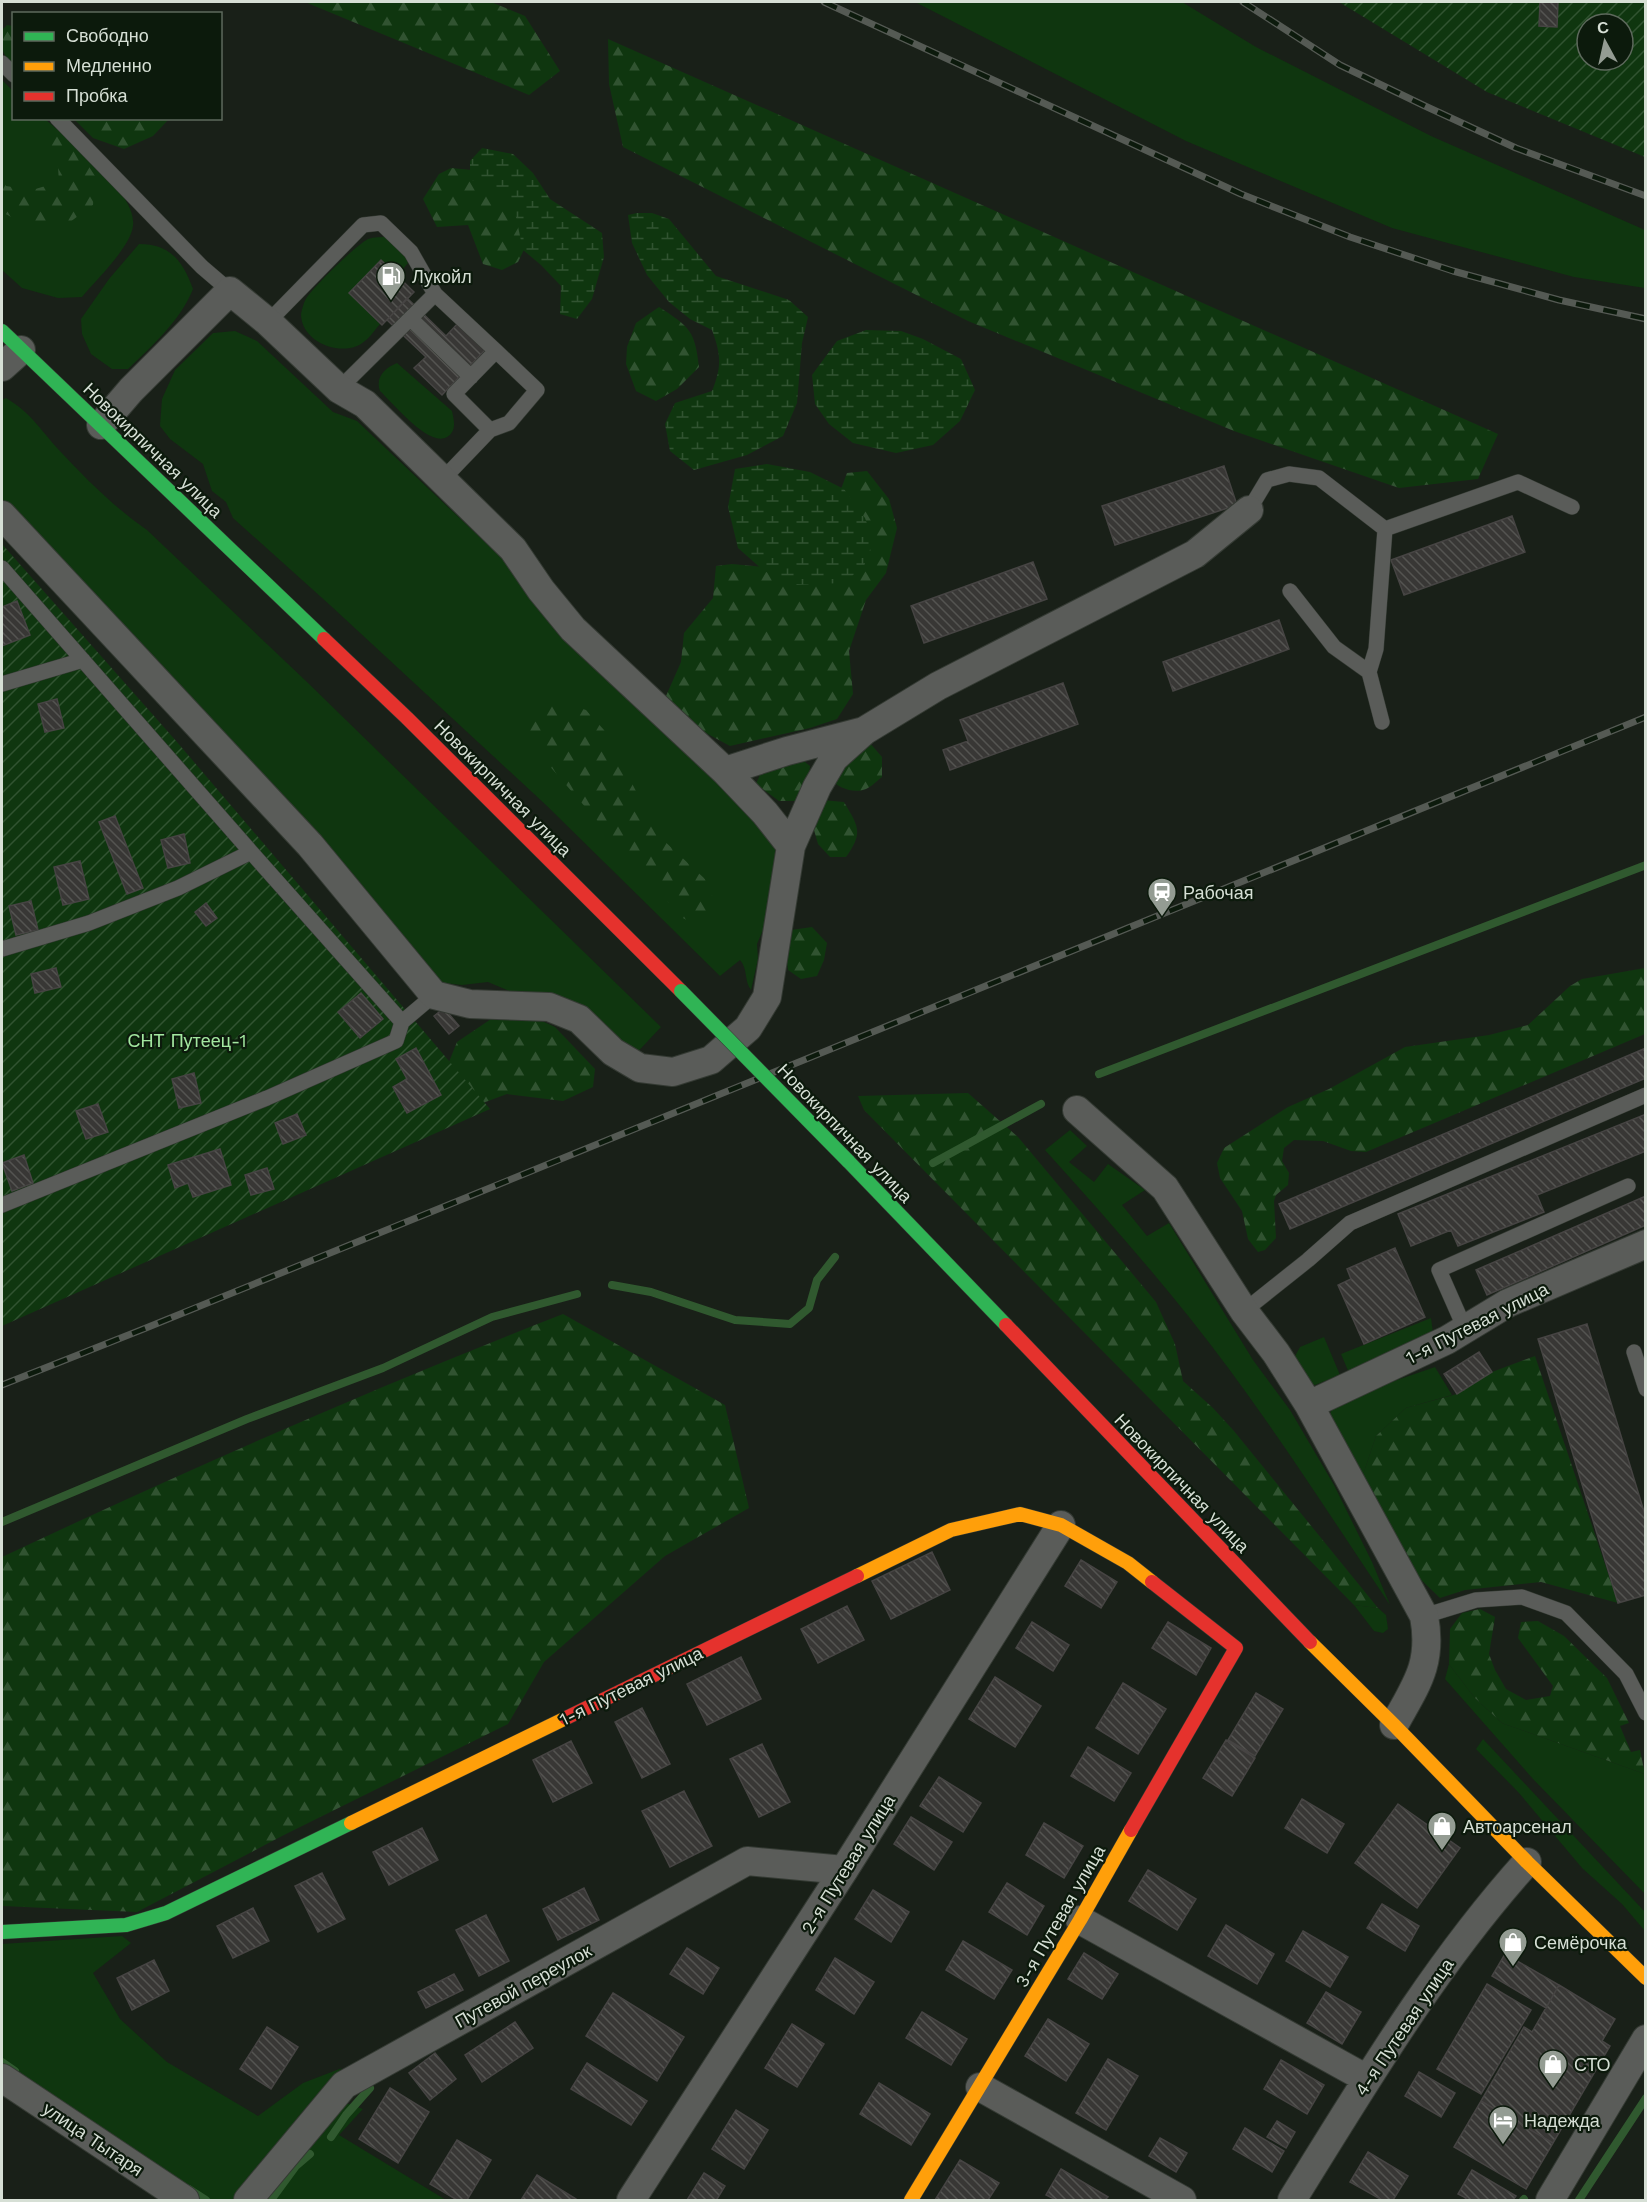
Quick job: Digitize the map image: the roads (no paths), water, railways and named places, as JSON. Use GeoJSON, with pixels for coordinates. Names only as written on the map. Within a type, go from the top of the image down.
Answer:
{"type":"FeatureCollection","features":[{"type":"Feature","properties":{"kind":"main road","name":"Новокирпичная улица"},"geometry":{"type":"LineString","coordinates":[[8,349],[101,425],[407,718],[848,1161],[1330,1663],[1394,1725],[1527,1862],[1646,1978]]}},
{"type":"Feature","properties":{"kind":"main road","name":"1-я Путевая улица"},"geometry":{"type":"LineString","coordinates":[[2,1932],[126,1925],[166,1912],[951,1530],[1020,1514],[1061,1525],[1128,1563],[1236,1648]]}},
{"type":"Feature","properties":{"kind":"main road","name":"3-я Путевая улица"},"geometry":{"type":"LineString","coordinates":[[911,2200],[1080,1920],[1236,1648]]}},
{"type":"Feature","properties":{"kind":"street"},"geometry":{"type":"LineString","coordinates":[[101,425],[130,390],[230,291],[268,322],[339,389],[365,404],[513,549],[541,590],[573,628],[725,771],[765,813],[792,846]]}},
{"type":"Feature","properties":{"kind":"street"},"geometry":{"type":"LineString","coordinates":[[2,515],[310,845],[434,995],[470,1004],[549,1006],[579,1019],[613,1052],[640,1068],[673,1072],[711,1060],[748,1028],[767,997],[792,846],[817,787],[834,758],[864,730],[938,686],[1195,554],[1249,510]]}},
{"type":"Feature","properties":{"kind":"street"},"geometry":{"type":"LineString","coordinates":[[725,771],[864,730]]}},
{"type":"Feature","properties":{"kind":"street"},"geometry":{"type":"LineString","coordinates":[[1077,1110],[1165,1188],[1244,1311],[1276,1353],[1309,1405],[1424,1616],[1429,1638],[1425,1662],[1394,1725]]}},
{"type":"Feature","properties":{"kind":"street","name":"1-я Путевая улица"},"geometry":{"type":"LineString","coordinates":[[1309,1405],[1447,1340],[1508,1303],[1646,1244]]}},
{"type":"Feature","properties":{"kind":"street","name":"2-я Путевая улица"},"geometry":{"type":"LineString","coordinates":[[631,2200],[844,1870],[1061,1525]]}},
{"type":"Feature","properties":{"kind":"street","name":"Путевой переулок"},"geometry":{"type":"LineString","coordinates":[[248,2200],[344,2085],[726,1872],[747,1861],[844,1870]]}},
{"type":"Feature","properties":{"kind":"street","name":"4-я Путевая улица"},"geometry":{"type":"LineString","coordinates":[[1292,2200],[1366,2079],[1477,1919],[1527,1862]]}},
{"type":"Feature","properties":{"kind":"street"},"geometry":{"type":"LineString","coordinates":[[1080,1920],[1366,2079]]}},
{"type":"Feature","properties":{"kind":"street"},"geometry":{"type":"LineString","coordinates":[[1550,2200],[1646,2039]]}},
{"type":"Feature","properties":{"kind":"street","name":"улица Тытаря"},"geometry":{"type":"LineString","coordinates":[[2,2078],[184,2200]]}},
{"type":"Feature","properties":{"kind":"street"},"geometry":{"type":"LineString","coordinates":[[980,2087],[1182,2200]]}},
{"type":"Feature","properties":{"kind":"lane"},"geometry":{"type":"LineString","coordinates":[[59,120],[202,267],[230,291]]}},
{"type":"Feature","properties":{"kind":"lane"},"geometry":{"type":"LineString","coordinates":[[268,322],[363,225],[381,223],[411,252],[435,294],[537,390],[508,423],[490,430],[442,479]]}},
{"type":"Feature","properties":{"kind":"lane"},"geometry":{"type":"LineString","coordinates":[[339,389],[435,294]]}},
{"type":"Feature","properties":{"kind":"lane"},"geometry":{"type":"LineString","coordinates":[[411,319],[471,377]]}},
{"type":"Feature","properties":{"kind":"lane"},"geometry":{"type":"LineString","coordinates":[[490,430],[454,394],[496,351]]}},
{"type":"Feature","properties":{"kind":"lane"},"geometry":{"type":"LineString","coordinates":[[1249,510],[1267,480],[1289,474],[1319,478],[1385,529]]}},
{"type":"Feature","properties":{"kind":"lane"},"geometry":{"type":"LineString","coordinates":[[1385,529],[1518,482],[1572,507]]}},
{"type":"Feature","properties":{"kind":"lane"},"geometry":{"type":"LineString","coordinates":[[1382,722],[1370,672],[1376,649],[1385,529]]}},
{"type":"Feature","properties":{"kind":"lane"},"geometry":{"type":"LineString","coordinates":[[2,568],[402,1022]]}},
{"type":"Feature","properties":{"kind":"lane"},"geometry":{"type":"LineString","coordinates":[[1290,591],[1334,647],[1370,672]]}},
{"type":"Feature","properties":{"kind":"lane"},"geometry":{"type":"LineString","coordinates":[[2,684],[83,660]]}},
{"type":"Feature","properties":{"kind":"lane"},"geometry":{"type":"LineString","coordinates":[[2,949],[111,914],[178,888],[251,852]]}},
{"type":"Feature","properties":{"kind":"lane"},"geometry":{"type":"LineString","coordinates":[[2,1205],[337,1068],[396,1041],[402,1022],[434,995]]}},
{"type":"Feature","properties":{"kind":"lane"},"geometry":{"type":"LineString","coordinates":[[1244,1311],[1350,1223],[1646,1095]]}},
{"type":"Feature","properties":{"kind":"lane"},"geometry":{"type":"LineString","coordinates":[[1465,1329],[1439,1270],[1628,1186]]}},
{"type":"Feature","properties":{"kind":"lane"},"geometry":{"type":"LineString","coordinates":[[1634,1352],[1646,1389]]}},
{"type":"Feature","properties":{"kind":"lane"},"geometry":{"type":"LineString","coordinates":[[1424,1616],[1476,1600],[1522,1597],[1566,1613],[1626,1674],[1646,1713]]}},
{"type":"Feature","properties":{"kind":"waterway"},"geometry":{"type":"LineString","coordinates":[[1099,1074],[1646,865]]}},
{"type":"Feature","properties":{"kind":"waterway"},"geometry":{"type":"LineString","coordinates":[[933,1163],[1041,1104]]}},
{"type":"Feature","properties":{"kind":"waterway"},"geometry":{"type":"LineString","coordinates":[[612,1285],[651,1292],[735,1320],[790,1324],[809,1308],[817,1280],[835,1257]]}},
{"type":"Feature","properties":{"kind":"waterway"},"geometry":{"type":"LineString","coordinates":[[2,1522],[247,1419],[383,1368],[492,1317],[577,1294]]}},
{"type":"Feature","properties":{"kind":"waterway"},"geometry":{"type":"LineString","coordinates":[[2,2062],[15,2071]]}},
{"type":"Feature","properties":{"kind":"waterway"},"geometry":{"type":"LineString","coordinates":[[331,2137],[346,2115],[370,2088]]}},
{"type":"Feature","properties":{"kind":"waterway"},"geometry":{"type":"LineString","coordinates":[[1579,2200],[1646,2098]]}},
{"type":"Feature","properties":{"kind":"waterway"},"geometry":{"type":"LineString","coordinates":[[271,2200],[296,2166],[310,2154]]}},
{"type":"Feature","properties":{"kind":"waterway"},"geometry":{"type":"LineString","coordinates":[[189,2189],[206,2200]]}},
{"type":"Feature","properties":{"kind":"railway"},"geometry":{"type":"LineString","coordinates":[[824,2],[1241,194],[1350,237],[1453,271],[1559,300],[1646,319]]}},
{"type":"Feature","properties":{"kind":"railway"},"geometry":{"type":"LineString","coordinates":[[1243,2],[1340,65],[1425,106],[1516,148],[1646,196]]}},
{"type":"Feature","properties":{"kind":"railway"},"geometry":{"type":"LineString","coordinates":[[2,1385],[1646,717]]}},
{"type":"Feature","properties":{"kind":"place","name":"Лукойл"},"geometry":{"type":"Point","coordinates":[391,302]}},
{"type":"Feature","properties":{"kind":"place","name":"Рабочая"},"geometry":{"type":"Point","coordinates":[1162,918]}},
{"type":"Feature","properties":{"kind":"place","name":"Автоарсенал"},"geometry":{"type":"Point","coordinates":[1442,1852]}},
{"type":"Feature","properties":{"kind":"place","name":"Семёрочка"},"geometry":{"type":"Point","coordinates":[1513,1968]}},
{"type":"Feature","properties":{"kind":"place","name":"СТО"},"geometry":{"type":"Point","coordinates":[1553,2090]}},
{"type":"Feature","properties":{"kind":"place","name":"Надежда"},"geometry":{"type":"Point","coordinates":[1503,2146]}},
{"type":"Feature","properties":{"kind":"park label","name":"СНТ Путеец-1"},"geometry":{"type":"Point","coordinates":[187,1040]}}]}
